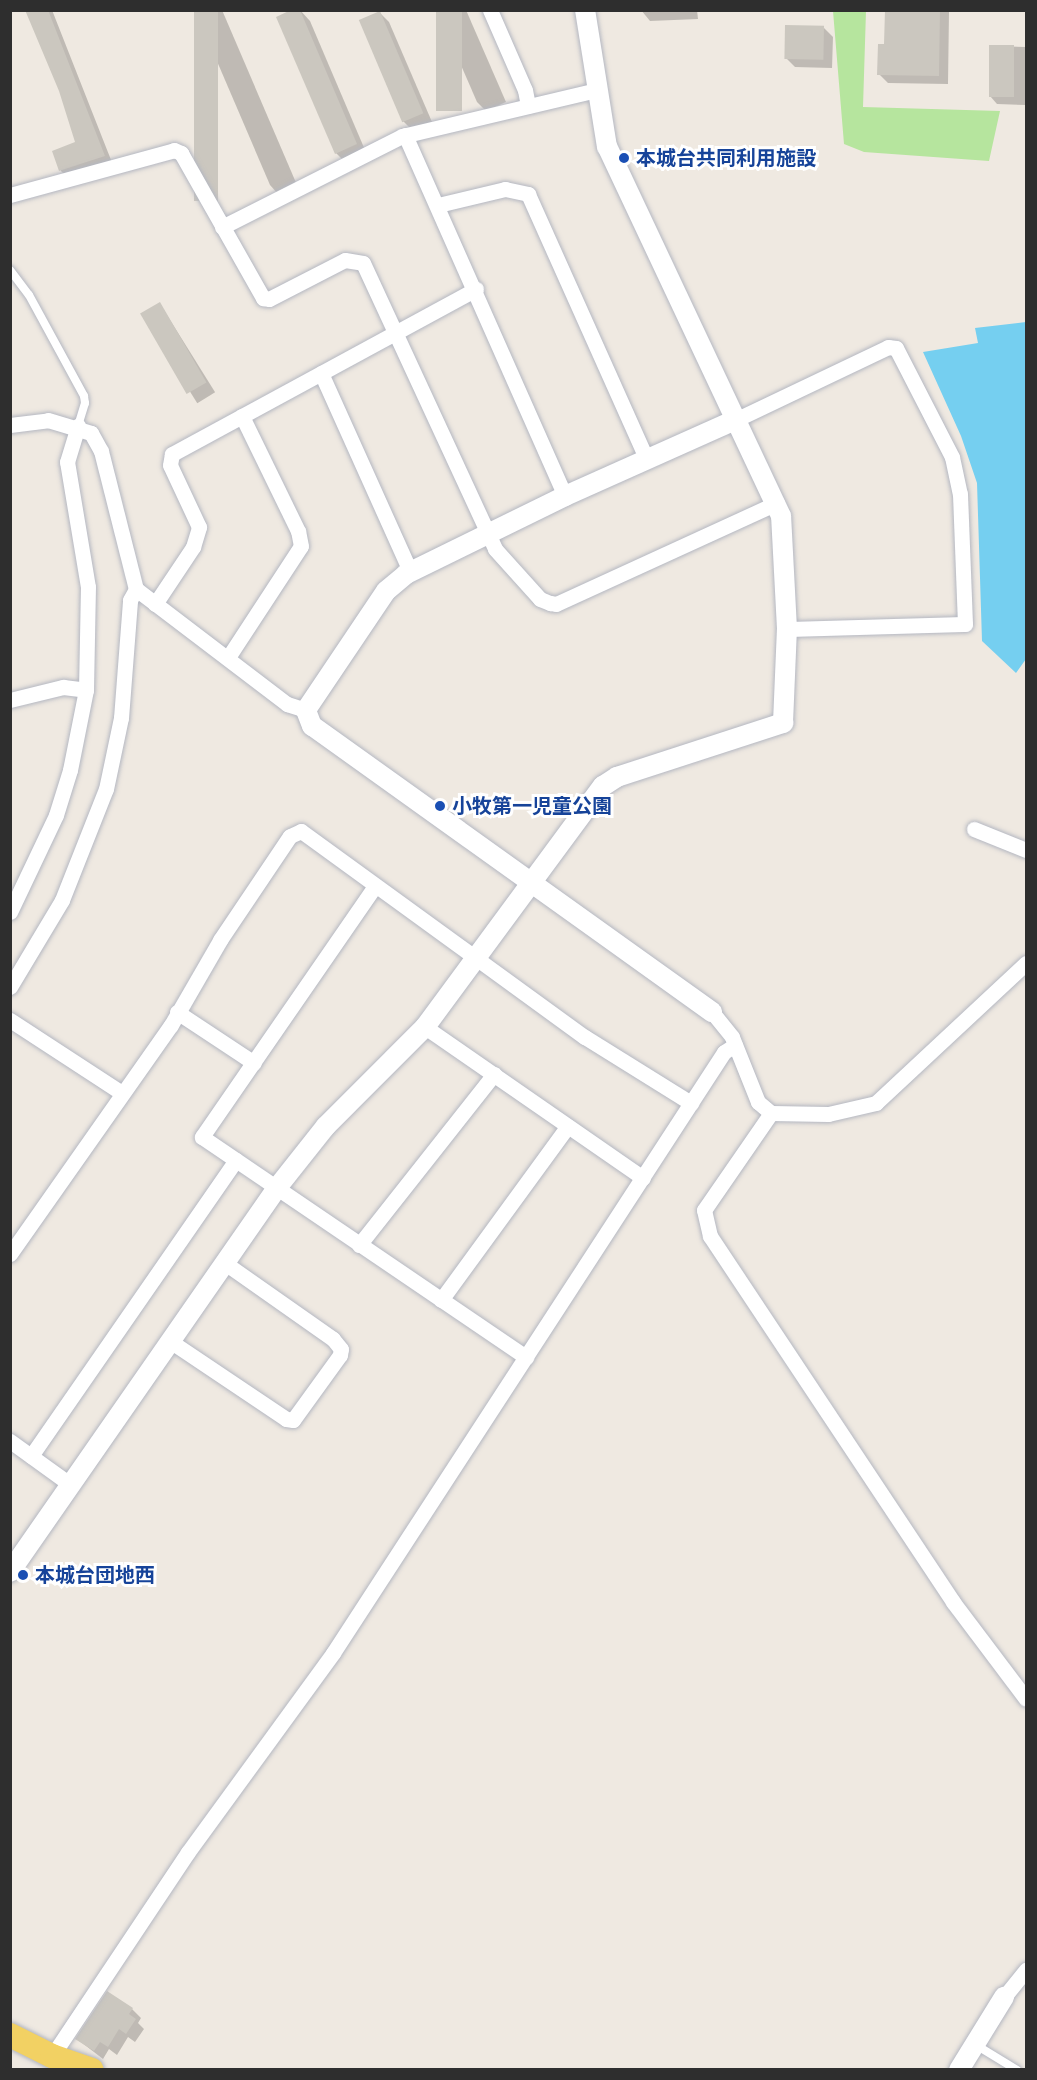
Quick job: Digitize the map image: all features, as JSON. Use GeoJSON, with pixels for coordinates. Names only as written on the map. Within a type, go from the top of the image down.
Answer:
{"type":"FeatureCollection","features":[{"type":"Feature","properties":{"kind":"main road"},"geometry":{"type":"LineString","coordinates":[[10,2035],[52,2056],[92,2070]]}},
{"type":"Feature","properties":{"kind":"street"},"geometry":{"type":"LineString","coordinates":[[490,10],[525,90],[528,106]]}},
{"type":"Feature","properties":{"kind":"street"},"geometry":{"type":"LineString","coordinates":[[10,1572],[276,1189],[326,1126],[425,1027],[530,881],[603,786],[617,777],[783,723],[787,629],[784,526],[777,503],[733,421],[607,147],[596,90],[585,10]]}},
{"type":"Feature","properties":{"kind":"street"},"geometry":{"type":"LineString","coordinates":[[222,227],[405,135],[596,90]]}},
{"type":"Feature","properties":{"kind":"street"},"geometry":{"type":"LineString","coordinates":[[405,135],[476,289],[565,496]]}},
{"type":"Feature","properties":{"kind":"street"},"geometry":{"type":"LineString","coordinates":[[10,195],[174,150],[181,153],[263,298],[269,299],[345,260],[363,263],[397,331],[489,534],[502,558],[540,599],[556,604],[777,503]]}},
{"type":"Feature","properties":{"kind":"street"},"geometry":{"type":"LineString","coordinates":[[438,205],[505,189],[528,194],[647,460]]}},
{"type":"Feature","properties":{"kind":"street"},"geometry":{"type":"LineString","coordinates":[[155,604],[194,546],[200,527],[169,458],[476,289]]}},
{"type":"Feature","properties":{"kind":"street"},"geometry":{"type":"LineString","coordinates":[[306,710],[386,591],[410,571],[565,496],[733,421],[888,347],[896,348],[952,457],[960,494],[965,624],[787,629]]}},
{"type":"Feature","properties":{"kind":"street"},"geometry":{"type":"LineString","coordinates":[[321,373],[410,571]]}},
{"type":"Feature","properties":{"kind":"street"},"geometry":{"type":"LineString","coordinates":[[229,656],[301,546],[298,531],[242,416]]}},
{"type":"Feature","properties":{"kind":"street"},"geometry":{"type":"LineString","coordinates":[[10,425],[48,420],[78,426],[91,433],[98,444],[136,590],[229,656],[287,704],[306,710]]}},
{"type":"Feature","properties":{"kind":"street"},"geometry":{"type":"LineString","coordinates":[[10,912],[56,815],[70,770],[86,690],[88,587],[67,462],[78,426]]}},
{"type":"Feature","properties":{"kind":"street"},"geometry":{"type":"LineString","coordinates":[[10,987],[62,900],[106,789],[121,718],[130,600],[136,590]]}},
{"type":"Feature","properties":{"kind":"street"},"geometry":{"type":"LineString","coordinates":[[10,700],[63,687],[86,690]]}},
{"type":"Feature","properties":{"kind":"street"},"geometry":{"type":"LineString","coordinates":[[306,710],[312,726],[712,1012],[735,1045],[759,1102],[771,1113],[828,1114],[876,1103],[1026,963]]}},
{"type":"Feature","properties":{"kind":"street"},"geometry":{"type":"LineString","coordinates":[[974,829],[1026,850]]}},
{"type":"Feature","properties":{"kind":"street"},"geometry":{"type":"LineString","coordinates":[[10,1254],[122,1094],[177,1012],[220,940],[291,836],[307,832],[375,886],[585,1037],[691,1103]]}},
{"type":"Feature","properties":{"kind":"street"},"geometry":{"type":"LineString","coordinates":[[375,886],[202,1137],[526,1357]]}},
{"type":"Feature","properties":{"kind":"street"},"geometry":{"type":"LineString","coordinates":[[177,1012],[254,1063]]}},
{"type":"Feature","properties":{"kind":"street"},"geometry":{"type":"LineString","coordinates":[[10,1020],[122,1094]]}},
{"type":"Feature","properties":{"kind":"street"},"geometry":{"type":"LineString","coordinates":[[425,1027],[644,1178]]}},
{"type":"Feature","properties":{"kind":"street"},"geometry":{"type":"LineString","coordinates":[[52,2056],[189,1852],[333,1653],[724,1053],[735,1045]]}},
{"type":"Feature","properties":{"kind":"street"},"geometry":{"type":"LineString","coordinates":[[359,1245],[494,1074]]}},
{"type":"Feature","properties":{"kind":"street"},"geometry":{"type":"LineString","coordinates":[[771,1113],[709,1200],[704,1210],[706,1227],[953,1602],[1026,1700]]}},
{"type":"Feature","properties":{"kind":"street"},"geometry":{"type":"LineString","coordinates":[[441,1300],[568,1126]]}},
{"type":"Feature","properties":{"kind":"street"},"geometry":{"type":"LineString","coordinates":[[31,1456],[236,1160]]}},
{"type":"Feature","properties":{"kind":"street"},"geometry":{"type":"LineString","coordinates":[[170,1341],[286,1419],[293,1420],[340,1355],[341,1349],[333,1339],[225,1263]]}},
{"type":"Feature","properties":{"kind":"street"},"geometry":{"type":"LineString","coordinates":[[10,1441],[71,1485]]}},
{"type":"Feature","properties":{"kind":"street"},"geometry":{"type":"LineString","coordinates":[[959,2070],[1004,1997],[1026,1970]]}},
{"type":"Feature","properties":{"kind":"lane"},"geometry":{"type":"LineString","coordinates":[[10,270],[29,295],[84,396],[85,403],[78,426]]}},
{"type":"Feature","properties":{"kind":"lane"},"geometry":{"type":"LineString","coordinates":[[975,2044],[1017,2070]]}},
{"type":"Feature","properties":{"kind":"green space"},"geometry":{"type":"Polygon","coordinates":[[[833,11],[866,11],[863,107],[1000,111],[989,161],[864,152],[844,144],[833,11]]]}},
{"type":"Feature","properties":{"kind":"water"},"geometry":{"type":"Polygon","coordinates":[[[1026,322],[1026,659],[1016,673],[982,641],[977,483],[961,436],[923,352],[978,343],[975,328],[1026,322]]]}},
{"type":"Feature","properties":{"kind":"building"},"geometry":{"type":"Polygon","coordinates":[[[25,10],[48,10],[105,156],[59,171],[52,151],[75,142],[59,91],[25,10]]]}},
{"type":"Feature","properties":{"kind":"building"},"geometry":{"type":"Polygon","coordinates":[[[194,10],[218,10],[218,201],[194,201],[194,10]]]}},
{"type":"Feature","properties":{"kind":"building"},"geometry":{"type":"Polygon","coordinates":[[[291,10],[300,10],[357,144],[335,154],[276,17],[291,10]]]}},
{"type":"Feature","properties":{"kind":"building"},"geometry":{"type":"Polygon","coordinates":[[[436,10],[462,10],[462,111],[436,111],[436,10]]]}},
{"type":"Feature","properties":{"kind":"building"},"geometry":{"type":"Polygon","coordinates":[[[885,10],[940,10],[939,76],[877,75],[878,44],[884,44],[885,10]]]}},
{"type":"Feature","properties":{"kind":"building"},"geometry":{"type":"Polygon","coordinates":[[[380,11],[423,113],[402,122],[359,20],[380,11]]]}},
{"type":"Feature","properties":{"kind":"building"},"geometry":{"type":"Polygon","coordinates":[[[785,25],[824,26],[823,60],[784,59],[785,25]]]}},
{"type":"Feature","properties":{"kind":"building"},"geometry":{"type":"Polygon","coordinates":[[[989,45],[1014,45],[1014,97],[989,97],[989,45]]]}},
{"type":"Feature","properties":{"kind":"building"},"geometry":{"type":"Polygon","coordinates":[[[160,302],[207,383],[187,394],[140,314],[160,302]]]}},
{"type":"Feature","properties":{"kind":"building"},"geometry":{"type":"Polygon","coordinates":[[[107,1991],[133,2008],[129,2014],[136,2019],[126,2034],[119,2029],[108,2047],[100,2042],[94,2051],[75,2039],[107,1991]]]}},
{"type":"Feature","properties":{"kind":"place","name":"本城台共同利用施設"},"geometry":{"type":"Point","coordinates":[624,158]}},
{"type":"Feature","properties":{"kind":"place","name":"小牧第一児童公園"},"geometry":{"type":"Point","coordinates":[440,806]}},
{"type":"Feature","properties":{"kind":"place","name":"本城台団地西"},"geometry":{"type":"Point","coordinates":[23,1575]}}]}
